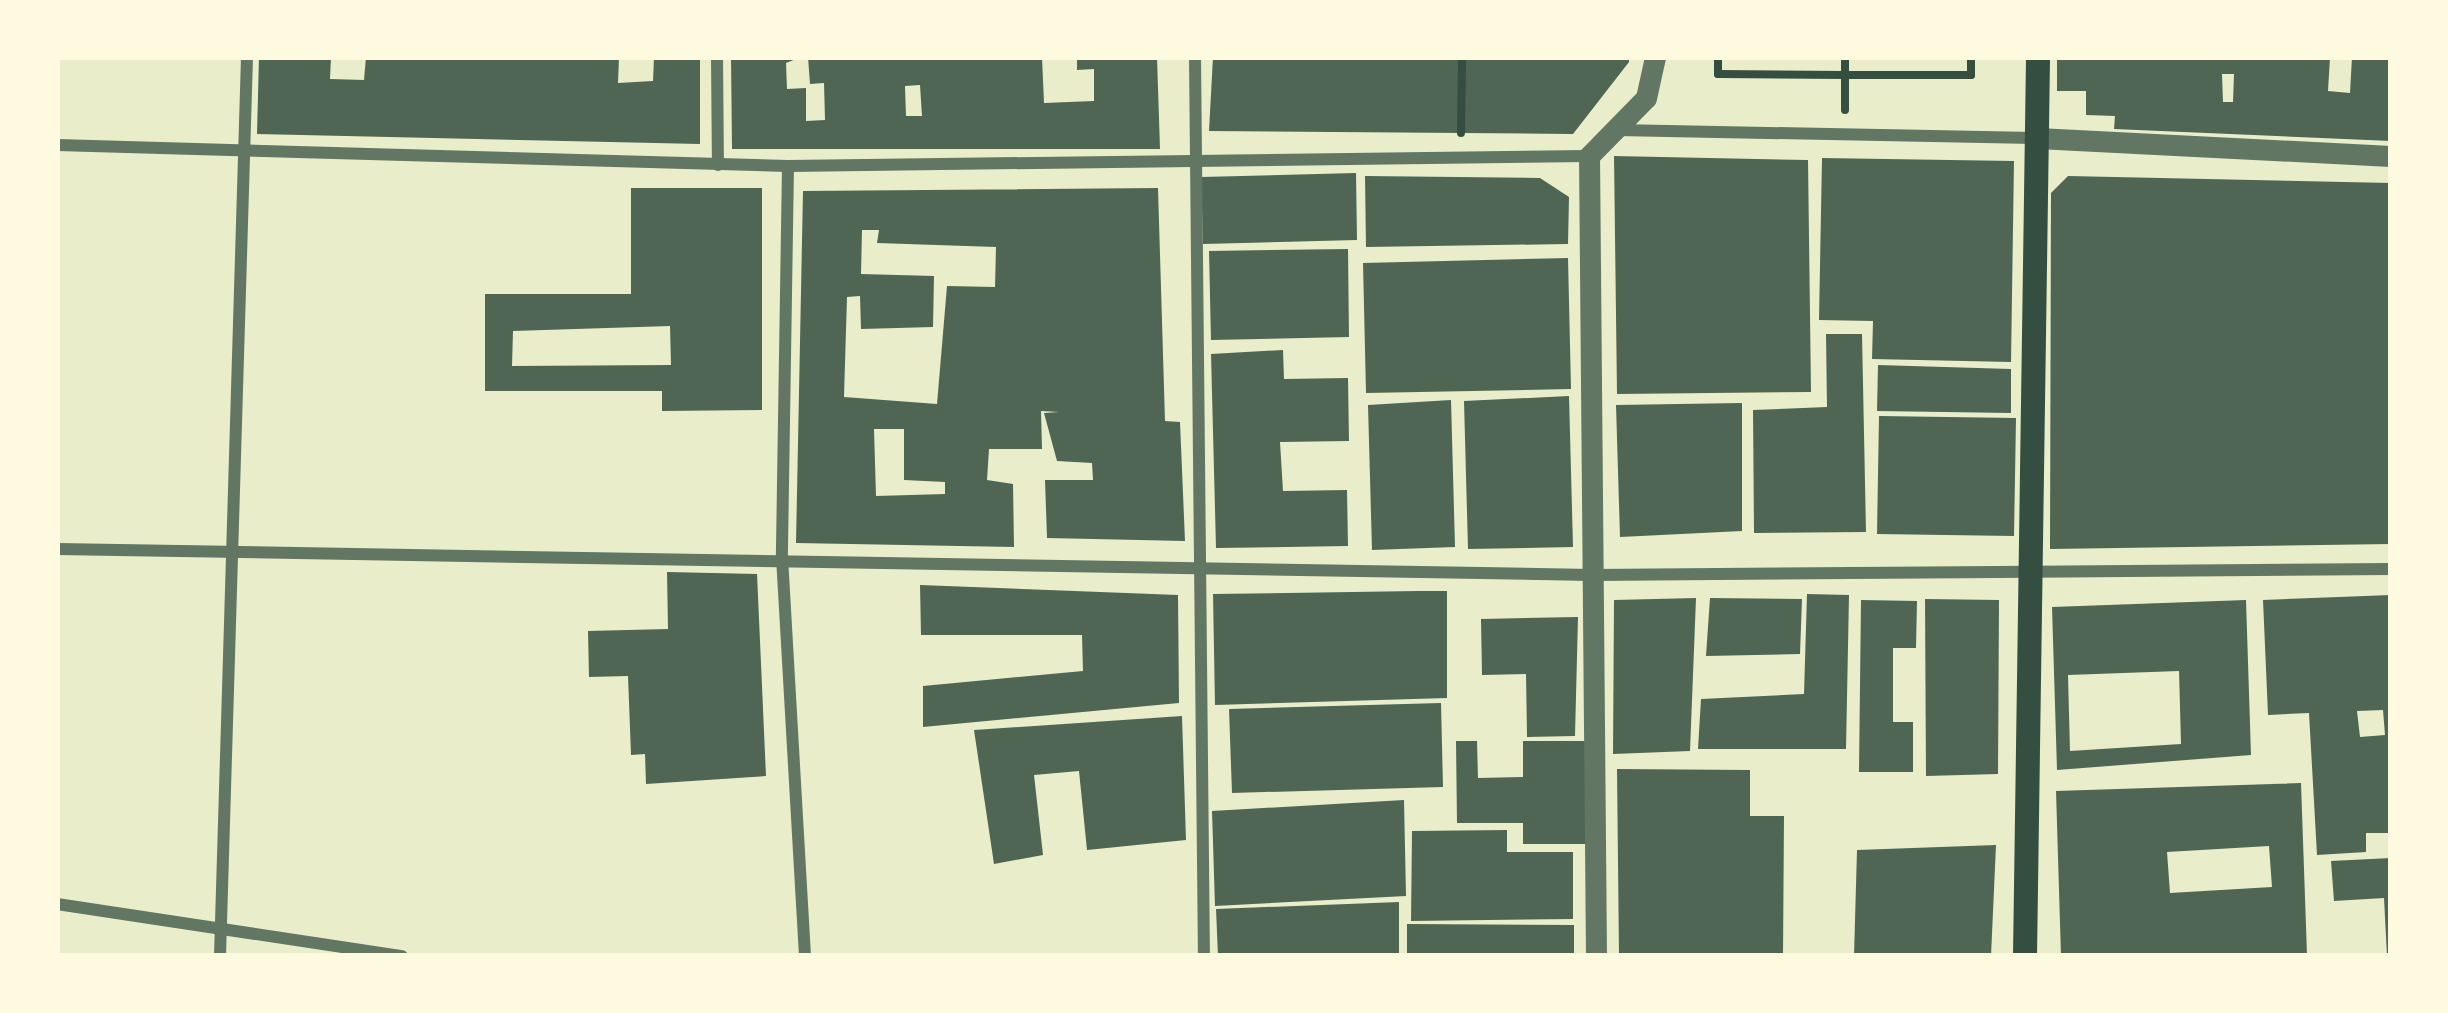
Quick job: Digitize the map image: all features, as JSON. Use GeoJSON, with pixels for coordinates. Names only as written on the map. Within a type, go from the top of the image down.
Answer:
{"type":"FeatureCollection","features":[{"type":"Feature","properties":{"kind":"main road"},"geometry":{"type":"LineString","coordinates":[[2025,956],[2038,57]]}},
{"type":"Feature","properties":{"kind":"street"},"geometry":{"type":"LineString","coordinates":[[220,956],[237,547],[236,156],[247,57]]}},
{"type":"Feature","properties":{"kind":"street"},"geometry":{"type":"LineString","coordinates":[[717,57],[718,165]]}},
{"type":"Feature","properties":{"kind":"street"},"geometry":{"type":"LineString","coordinates":[[1195,57],[1196,572],[1204,956]]}},
{"type":"Feature","properties":{"kind":"street"},"geometry":{"type":"LineString","coordinates":[[57,145],[236,156],[788,166],[1589,156],[1653,85],[1655,57]]}},
{"type":"Feature","properties":{"kind":"street"},"geometry":{"type":"LineString","coordinates":[[1616,130],[2037,138],[2391,156]]}},
{"type":"Feature","properties":{"kind":"street"},"geometry":{"type":"LineString","coordinates":[[1589,156],[1596,956]]}},
{"type":"Feature","properties":{"kind":"street"},"geometry":{"type":"LineString","coordinates":[[788,166],[782,557],[805,956]]}},
{"type":"Feature","properties":{"kind":"street"},"geometry":{"type":"LineString","coordinates":[[57,549],[237,547],[782,557],[1196,572],[1592,575],[2391,569]]}},
{"type":"Feature","properties":{"kind":"street"},"geometry":{"type":"LineString","coordinates":[[57,904],[222,922],[402,956]]}},
{"type":"Feature","properties":{"kind":"path"},"geometry":{"type":"LineString","coordinates":[[1460,133],[1462,57]]}},
{"type":"Feature","properties":{"kind":"path"},"geometry":{"type":"LineString","coordinates":[[1718,57],[1718,74],[1845,75],[1971,75],[1971,57]]}},
{"type":"Feature","properties":{"kind":"path"},"geometry":{"type":"LineString","coordinates":[[1845,57],[1845,101]]}},
{"type":"Feature","properties":{"kind":"building"},"geometry":{"type":"Polygon","coordinates":[[[259,57],[331,57],[330,79],[364,80],[366,57],[619,57],[618,83],[653,81],[654,57],[700,57],[700,144],[257,134],[259,57]]]}},
{"type":"Feature","properties":{"kind":"building"},"geometry":{"type":"Polygon","coordinates":[[[731,57],[801,57],[786,63],[787,89],[806,88],[806,121],[825,120],[824,83],[810,84],[808,57],[1042,57],[1044,103],[1094,101],[1094,69],[1077,70],[1077,57],[1157,57],[1160,149],[732,149],[731,57]],[[920,85],[905,86],[906,116],[922,116],[920,85]]]}},
{"type":"Feature","properties":{"kind":"building"},"geometry":{"type":"Polygon","coordinates":[[[1213,57],[1629,57],[1629,62],[1573,134],[1209,131],[1213,57]]]}},
{"type":"Feature","properties":{"kind":"building"},"geometry":{"type":"Polygon","coordinates":[[[2057,57],[2330,57],[2328,91],[2350,93],[2352,57],[2391,57],[2391,141],[2114,129],[2115,116],[2086,115],[2086,91],[2057,91],[2057,57]],[[2222,74],[2223,102],[2233,102],[2234,74],[2222,74]]]}},
{"type":"Feature","properties":{"kind":"building"},"geometry":{"type":"Polygon","coordinates":[[[1614,156],[1808,160],[1811,392],[1617,394],[1614,156]]]}},
{"type":"Feature","properties":{"kind":"building"},"geometry":{"type":"Polygon","coordinates":[[[1822,158],[2014,161],[2011,362],[1872,359],[1873,321],[1819,320],[1822,158]]]}},
{"type":"Feature","properties":{"kind":"building"},"geometry":{"type":"Polygon","coordinates":[[[1356,173],[1357,240],[1203,244],[1201,177],[1356,173]]]}},
{"type":"Feature","properties":{"kind":"building"},"geometry":{"type":"Polygon","coordinates":[[[1365,176],[1540,178],[1569,197],[1568,244],[1366,247],[1365,176]]]}},
{"type":"Feature","properties":{"kind":"building"},"geometry":{"type":"Polygon","coordinates":[[[2068,176],[2391,183],[2391,544],[2050,549],[2051,193],[2068,176]]]}},
{"type":"Feature","properties":{"kind":"building"},"geometry":{"type":"Polygon","coordinates":[[[631,188],[762,188],[762,410],[662,411],[662,391],[485,391],[485,294],[631,294],[631,188]],[[670,326],[513,331],[512,366],[671,365],[670,326]]]}},
{"type":"Feature","properties":{"kind":"building"},"geometry":{"type":"Polygon","coordinates":[[[1158,188],[1165,421],[1180,422],[1185,541],[1047,538],[1045,480],[1093,480],[1092,463],[1057,461],[1044,413],[1059,412],[1041,411],[1042,449],[989,449],[987,480],[1013,484],[1014,547],[796,543],[803,191],[1158,188]],[[862,230],[861,274],[934,276],[933,327],[861,329],[860,296],[847,297],[844,397],[937,404],[947,286],[995,287],[996,247],[877,243],[879,230],[862,230]],[[874,429],[876,496],[945,494],[945,482],[904,480],[904,429],[874,429]]]}},
{"type":"Feature","properties":{"kind":"building"},"geometry":{"type":"Polygon","coordinates":[[[1348,249],[1349,337],[1211,340],[1209,251],[1348,249]]]}},
{"type":"Feature","properties":{"kind":"building"},"geometry":{"type":"Polygon","coordinates":[[[1568,258],[1571,389],[1366,393],[1363,263],[1568,258]]]}},
{"type":"Feature","properties":{"kind":"building"},"geometry":{"type":"Polygon","coordinates":[[[1826,334],[1862,334],[1866,532],[1754,533],[1753,410],[1827,407],[1826,334]]]}},
{"type":"Feature","properties":{"kind":"building"},"geometry":{"type":"Polygon","coordinates":[[[1283,350],[1284,379],[1348,378],[1349,441],[1280,442],[1283,491],[1347,490],[1348,546],[1216,548],[1211,354],[1283,350]]]}},
{"type":"Feature","properties":{"kind":"building"},"geometry":{"type":"Polygon","coordinates":[[[1878,365],[2011,369],[2011,413],[1877,411],[1878,365]]]}},
{"type":"Feature","properties":{"kind":"building"},"geometry":{"type":"Polygon","coordinates":[[[1569,396],[1573,547],[1468,549],[1464,401],[1569,396]]]}},
{"type":"Feature","properties":{"kind":"building"},"geometry":{"type":"Polygon","coordinates":[[[1451,400],[1455,547],[1372,550],[1368,405],[1451,400]]]}},
{"type":"Feature","properties":{"kind":"building"},"geometry":{"type":"Polygon","coordinates":[[[1742,403],[1742,531],[1620,537],[1616,405],[1742,403]]]}},
{"type":"Feature","properties":{"kind":"building"},"geometry":{"type":"Polygon","coordinates":[[[1879,416],[2016,418],[2014,536],[1877,534],[1879,416]]]}},
{"type":"Feature","properties":{"kind":"building"},"geometry":{"type":"Polygon","coordinates":[[[667,572],[757,574],[766,776],[646,784],[645,754],[631,755],[628,676],[589,677],[588,631],[668,629],[667,572]]]}},
{"type":"Feature","properties":{"kind":"building"},"geometry":{"type":"Polygon","coordinates":[[[920,585],[1178,595],[1179,703],[923,727],[923,686],[1083,671],[1082,635],[921,635],[920,585]]]}},
{"type":"Feature","properties":{"kind":"building"},"geometry":{"type":"Polygon","coordinates":[[[1447,591],[1447,698],[1215,705],[1213,594],[1447,591]]]}},
{"type":"Feature","properties":{"kind":"building"},"geometry":{"type":"Polygon","coordinates":[[[1807,594],[1849,595],[1846,749],[1698,749],[1701,699],[1804,694],[1807,594]]]}},
{"type":"Feature","properties":{"kind":"building"},"geometry":{"type":"Polygon","coordinates":[[[2391,595],[2391,833],[2366,833],[2366,852],[2317,855],[2309,713],[2268,715],[2263,600],[2391,595]],[[2383,710],[2357,711],[2360,737],[2385,735],[2383,710]]]}},
{"type":"Feature","properties":{"kind":"building"},"geometry":{"type":"Polygon","coordinates":[[[1696,598],[1690,751],[1613,754],[1614,600],[1696,598]]]}},
{"type":"Feature","properties":{"kind":"building"},"geometry":{"type":"Polygon","coordinates":[[[1710,598],[1802,599],[1800,654],[1706,656],[1710,598]]]}},
{"type":"Feature","properties":{"kind":"building"},"geometry":{"type":"Polygon","coordinates":[[[1925,599],[1999,600],[1998,774],[1926,776],[1925,599]]]}},
{"type":"Feature","properties":{"kind":"building"},"geometry":{"type":"Polygon","coordinates":[[[1861,600],[1917,601],[1916,648],[1893,648],[1893,722],[1913,722],[1913,772],[1859,772],[1861,600]]]}},
{"type":"Feature","properties":{"kind":"building"},"geometry":{"type":"Polygon","coordinates":[[[2246,600],[2251,755],[2057,770],[2052,607],[2246,600]],[[2179,671],[2068,675],[2070,751],[2181,744],[2179,671]]]}},
{"type":"Feature","properties":{"kind":"building"},"geometry":{"type":"Polygon","coordinates":[[[1578,617],[1575,736],[1527,737],[1526,674],[1482,675],[1481,619],[1578,617]]]}},
{"type":"Feature","properties":{"kind":"building"},"geometry":{"type":"Polygon","coordinates":[[[1441,703],[1443,787],[1232,793],[1229,709],[1441,703]]]}},
{"type":"Feature","properties":{"kind":"building"},"geometry":{"type":"Polygon","coordinates":[[[1182,716],[1186,840],[1087,850],[1079,771],[1034,775],[1043,855],[994,864],[974,730],[1182,716]]]}},
{"type":"Feature","properties":{"kind":"building"},"geometry":{"type":"Polygon","coordinates":[[[1456,741],[1477,741],[1478,778],[1523,777],[1523,741],[1590,741],[1590,844],[1523,844],[1523,823],[1457,823],[1456,741]]]}},
{"type":"Feature","properties":{"kind":"building"},"geometry":{"type":"Polygon","coordinates":[[[1617,769],[1750,770],[1750,816],[1784,816],[1783,956],[1619,956],[1617,769]]]}},
{"type":"Feature","properties":{"kind":"building"},"geometry":{"type":"Polygon","coordinates":[[[2301,783],[2307,955],[2061,956],[2056,791],[2301,783]],[[2269,846],[2167,852],[2170,893],[2272,887],[2269,846]]]}},
{"type":"Feature","properties":{"kind":"building"},"geometry":{"type":"Polygon","coordinates":[[[1404,800],[1406,896],[1215,906],[1212,811],[1404,800]]]}},
{"type":"Feature","properties":{"kind":"building"},"geometry":{"type":"Polygon","coordinates":[[[1507,830],[1507,852],[1573,852],[1573,919],[1411,921],[1412,831],[1507,830]]]}},
{"type":"Feature","properties":{"kind":"building"},"geometry":{"type":"Polygon","coordinates":[[[1996,845],[1991,956],[1854,956],[1857,850],[1996,845]]]}},
{"type":"Feature","properties":{"kind":"building"},"geometry":{"type":"Polygon","coordinates":[[[2391,858],[2391,956],[2387,956],[2384,898],[2334,901],[2331,861],[2391,858]]]}},
{"type":"Feature","properties":{"kind":"building"},"geometry":{"type":"Polygon","coordinates":[[[1399,902],[1399,956],[1218,956],[1216,909],[1399,902]]]}},
{"type":"Feature","properties":{"kind":"building"},"geometry":{"type":"Polygon","coordinates":[[[1407,924],[1574,925],[1574,956],[1407,956],[1407,924]]]}}]}
